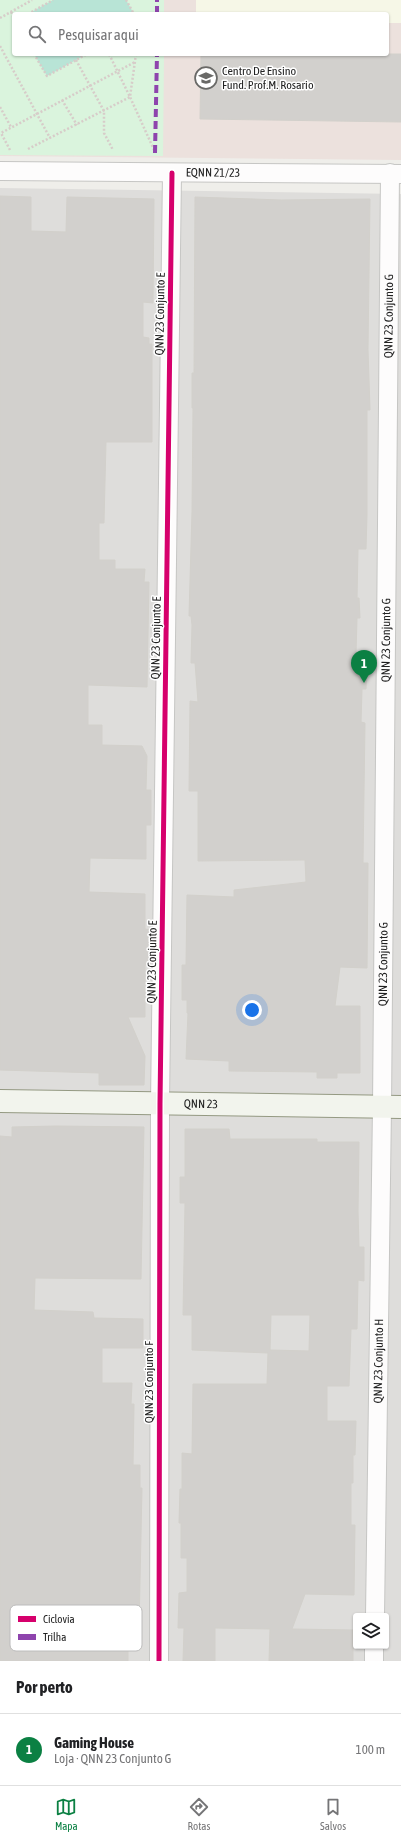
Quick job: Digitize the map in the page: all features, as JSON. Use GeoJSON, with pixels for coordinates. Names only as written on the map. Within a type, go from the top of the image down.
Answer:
{"type":"FeatureCollection","features":[{"type":"Feature","properties":{"kind":"street","name":"EQNN 21/23"},"geometry":{"type":"LineString","coordinates":[[0,171],[396,174]]}},
{"type":"Feature","properties":{"kind":"street","name":"QNN 23 Conjunto E"},"geometry":{"type":"LineString","coordinates":[[160,1104],[164,173]]}},
{"type":"Feature","properties":{"kind":"street","name":"QNN 23 Conjunto G"},"geometry":{"type":"LineString","coordinates":[[392,1107],[396,174]]}},
{"type":"Feature","properties":{"kind":"street","name":"QNN 23"},"geometry":{"type":"LineString","coordinates":[[0,1101],[392,1107]]}},
{"type":"Feature","properties":{"kind":"street","name":"QNN 23 Conjunto F"},"geometry":{"type":"LineString","coordinates":[[159,1661],[160,1104]]}},
{"type":"Feature","properties":{"kind":"street","name":"QNN 23 Conjunto H"},"geometry":{"type":"LineString","coordinates":[[375,1613],[392,1107]]}},
{"type":"Feature","properties":{"kind":"street"},"geometry":{"type":"LineString","coordinates":[[374,1649],[374,1661]]}},
{"type":"Feature","properties":{"kind":"path"},"geometry":{"type":"LineString","coordinates":[[0,18],[32,0]]}},
{"type":"Feature","properties":{"kind":"path"},"geometry":{"type":"LineString","coordinates":[[32,12],[53,0]]}},
{"type":"Feature","properties":{"kind":"path"},"geometry":{"type":"LineString","coordinates":[[126,0],[133,12]]}},
{"type":"Feature","properties":{"kind":"path"},"geometry":{"type":"LineString","coordinates":[[0,46],[1,51],[50,138]]}},
{"type":"Feature","properties":{"kind":"path"},"geometry":{"type":"LineString","coordinates":[[35,56],[47,76],[83,56]]}},
{"type":"Feature","properties":{"kind":"path"},"geometry":{"type":"LineString","coordinates":[[110,56],[164,173]]}},
{"type":"Feature","properties":{"kind":"path"},"geometry":{"type":"LineString","coordinates":[[130,97],[136,56]]}},
{"type":"Feature","properties":{"kind":"path"},"geometry":{"type":"LineString","coordinates":[[76,60],[104,111],[104,133],[124,172]]}},
{"type":"Feature","properties":{"kind":"path"},"geometry":{"type":"LineString","coordinates":[[13,156],[1,133],[135,62]]}},
{"type":"Feature","properties":{"kind":"path"},"geometry":{"type":"LineString","coordinates":[[26,150],[130,97]]}},
{"type":"Feature","properties":{"kind":"path"},"geometry":{"type":"LineString","coordinates":[[62,100],[77,125]]}},
{"type":"Feature","properties":{"kind":"path"},"geometry":{"type":"LineString","coordinates":[[0,107],[11,127]]}},
{"type":"Feature","properties":{"kind":"shaded area"},"geometry":{"type":"Polygon","coordinates":[[[0,0],[401,0],[401,160],[0,156],[0,0]]]}},
{"type":"Feature","properties":{"kind":"shaded area"},"geometry":{"type":"Polygon","coordinates":[[[196,0],[401,0],[401,23],[389,23],[389,12],[196,12],[196,0]]]}},
{"type":"Feature","properties":{"kind":"shaded area"},"geometry":{"type":"Polygon","coordinates":[[[0,188],[401,194],[401,1661],[0,1661],[0,188]]]}},
{"type":"Feature","properties":{"kind":"green space"},"geometry":{"type":"Polygon","coordinates":[[[0,0],[164,0],[164,12],[12,12],[12,56],[164,56],[163,156],[0,155],[0,0]]]}},
{"type":"Feature","properties":{"kind":"green space"},"geometry":{"type":"Polygon","coordinates":[[[53,0],[126,0],[133,12],[32,12],[53,0]]]}},
{"type":"Feature","properties":{"kind":"green space"},"geometry":{"type":"Polygon","coordinates":[[[35,56],[83,56],[47,76],[35,56]]]}},
{"type":"Feature","properties":{"kind":"building","name":"Centro De Ensino Fund. Prof.M. Rosario"},"geometry":{"type":"Polygon","coordinates":[[[389,54],[401,54],[401,122],[200,119],[201,56],[389,56],[389,54]]]}},
{"type":"Feature","properties":{"kind":"building"},"geometry":{"type":"Polygon","coordinates":[[[0,196],[31,197],[31,231],[66,232],[67,197],[154,199],[153,303],[143,302],[143,337],[149,338],[149,344],[152,344],[152,442],[106,442],[104,523],[99,523],[99,560],[115,560],[115,569],[145,569],[144,582],[149,582],[147,687],[88,685],[88,725],[102,725],[102,745],[142,746],[147,756],[146,790],[151,790],[151,825],[146,825],[146,859],[90,858],[89,892],[145,894],[145,929],[151,930],[151,965],[145,965],[145,1017],[128,1017],[145,1056],[144,1085],[99,1085],[99,1073],[0,1070],[0,196]]]}},
{"type":"Feature","properties":{"kind":"building"},"geometry":{"type":"Polygon","coordinates":[[[195,197],[282,200],[370,199],[368,350],[370,410],[367,410],[366,549],[358,549],[357,598],[359,598],[360,618],[357,618],[356,653],[367,654],[366,689],[362,689],[361,722],[365,723],[363,863],[368,863],[367,968],[340,967],[335,1006],[360,1006],[360,1073],[337,1073],[337,1078],[317,1078],[317,1072],[229,1071],[229,1061],[186,1059],[188,1013],[187,1000],[182,1000],[182,965],[186,965],[187,895],[234,897],[234,890],[306,882],[305,860],[198,861],[198,791],[189,791],[190,701],[198,702],[195,663],[191,663],[192,625],[191,616],[189,616],[192,512],[192,373],[194,373],[195,197]]]}},
{"type":"Feature","properties":{"kind":"building"},"geometry":{"type":"Polygon","coordinates":[[[12,1127],[144,1127],[141,1279],[35,1278],[34,1310],[93,1312],[94,1318],[143,1319],[143,1348],[102,1348],[102,1383],[132,1383],[131,1404],[134,1404],[133,1465],[140,1465],[140,1488],[142,1488],[139,1605],[10,1605],[10,1651],[128,1651],[128,1661],[0,1661],[0,1136],[12,1137],[12,1127]]]}},
{"type":"Feature","properties":{"kind":"building"},"geometry":{"type":"Polygon","coordinates":[[[185,1129],[229,1129],[230,1139],[317,1139],[317,1142],[359,1142],[359,1247],[364,1247],[364,1281],[358,1280],[357,1329],[351,1329],[349,1386],[327,1386],[327,1421],[356,1421],[355,1455],[353,1455],[353,1483],[351,1483],[351,1525],[355,1525],[354,1595],[305,1594],[292,1629],[353,1630],[353,1661],[269,1661],[270,1629],[215,1628],[215,1661],[183,1661],[184,1628],[178,1628],[179,1593],[187,1592],[187,1558],[181,1558],[181,1523],[179,1523],[180,1489],[182,1489],[182,1453],[192,1454],[193,1384],[267,1384],[268,1353],[192,1350],[192,1315],[183,1315],[185,1203],[180,1203],[180,1177],[185,1177],[185,1129]],[[271,1315],[270,1350],[309,1351],[310,1315],[271,1315]]]}},
{"type":"Feature","properties":{"kind":"marked path"},"geometry":{"type":"LineString","coordinates":[[157,0],[157,12]]}},
{"type":"Feature","properties":{"kind":"marked path"},"geometry":{"type":"LineString","coordinates":[[155,153],[157,56]]}},
{"type":"Feature","properties":{"kind":"cycle path"},"geometry":{"type":"LineString","coordinates":[[159,1661],[160,1104],[172,173]]}},
{"type":"Feature","properties":{"kind":"place","name":"Centro De Ensino Fund. Prof.M. Rosario"},"geometry":{"type":"Point","coordinates":[206,78]}},
{"type":"Feature","properties":{"kind":"place","name":"Gaming House"},"geometry":{"type":"Point","coordinates":[364,683]}}]}
